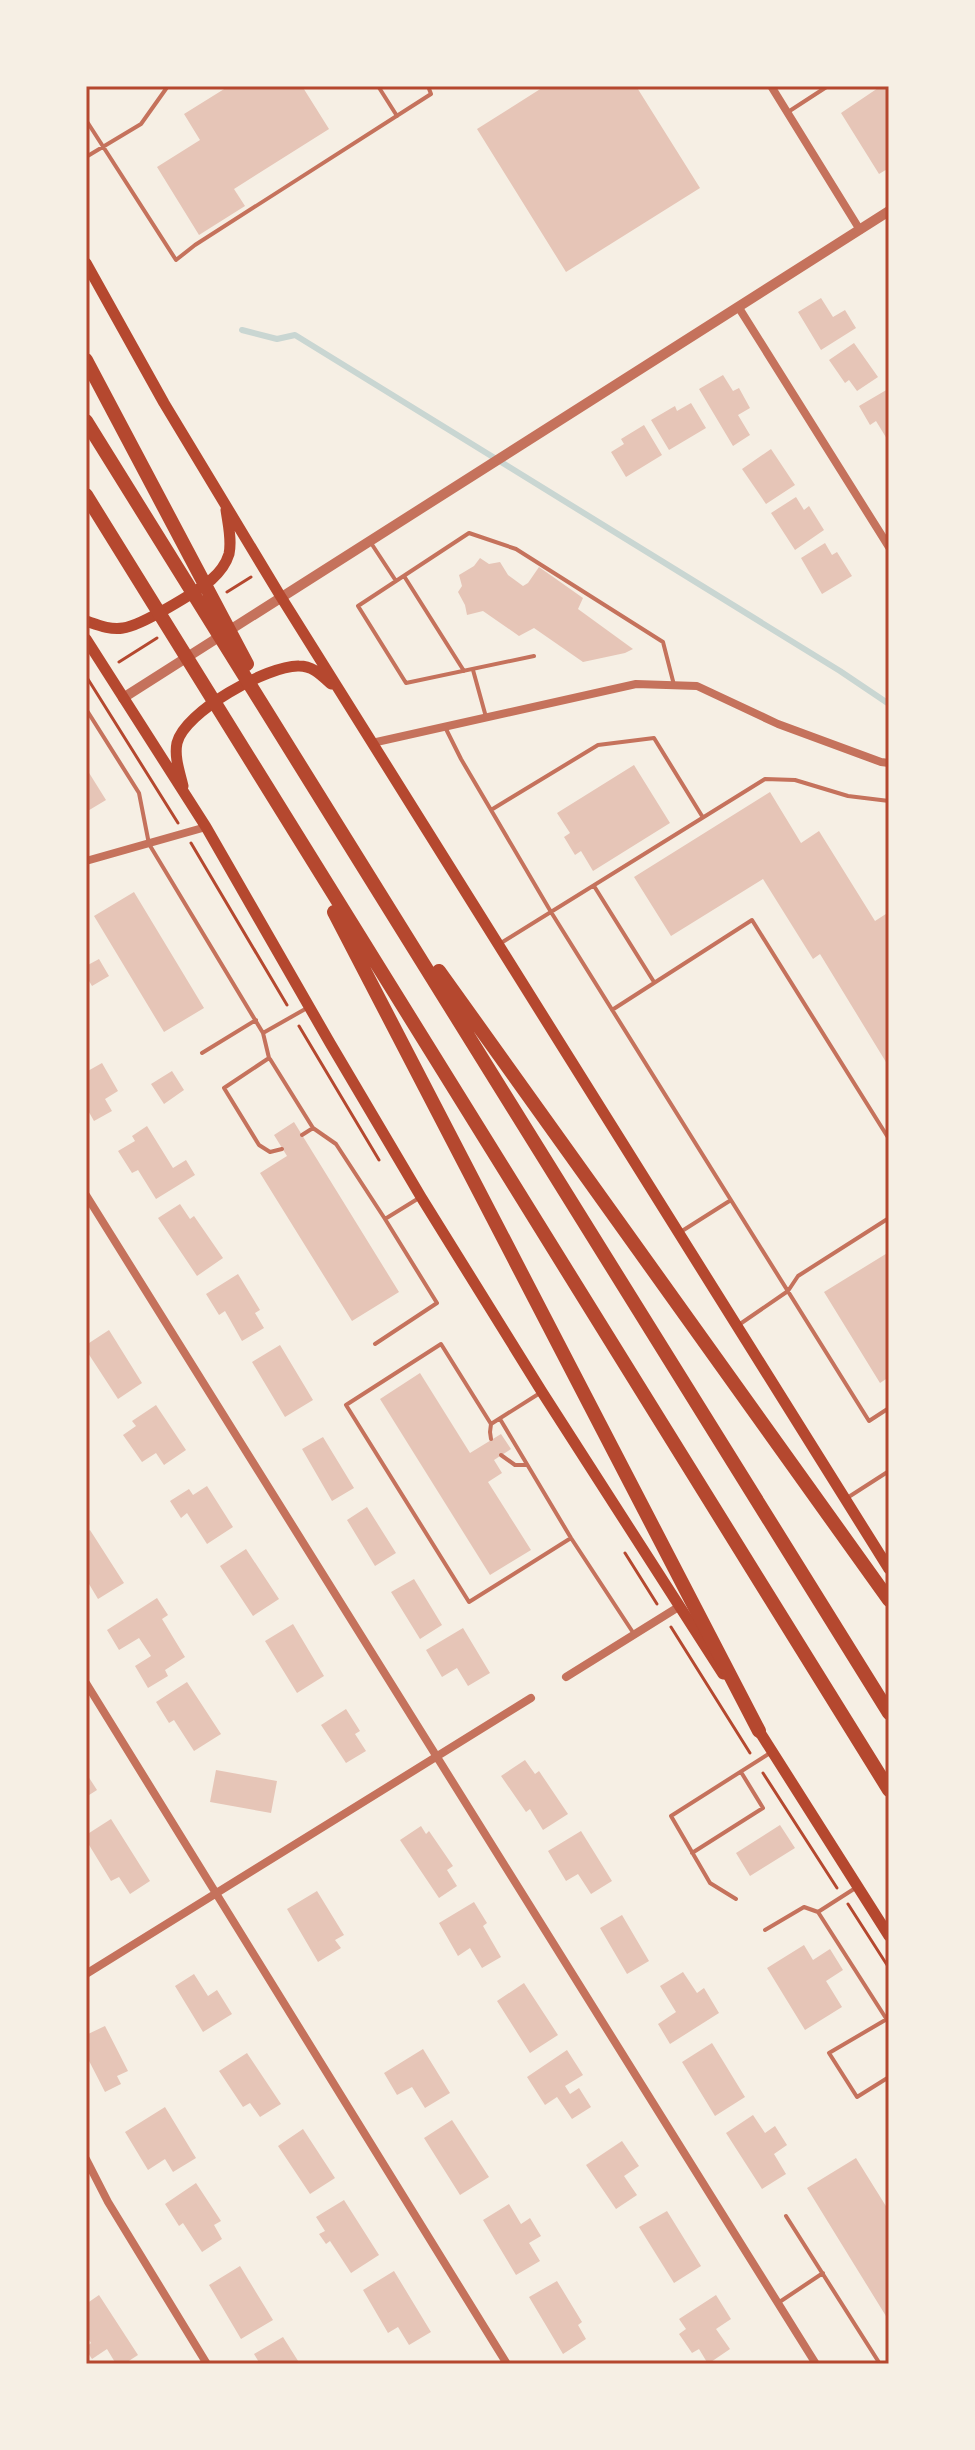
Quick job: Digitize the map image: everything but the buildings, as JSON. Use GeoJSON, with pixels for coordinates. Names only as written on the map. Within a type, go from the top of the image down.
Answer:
{"type":"FeatureCollection","features":[{"type":"Feature","properties":{"kind":"highway"},"geometry":{"type":"LineString","coordinates":[[86,360],[272,716]]}},
{"type":"Feature","properties":{"kind":"highway"},"geometry":{"type":"LineString","coordinates":[[86,421],[889,1713]]}},
{"type":"Feature","properties":{"kind":"highway"},"geometry":{"type":"LineString","coordinates":[[86,497],[889,1790]]}},
{"type":"Feature","properties":{"kind":"highway"},"geometry":{"type":"LineString","coordinates":[[284,816],[759,1731]]}},
{"type":"Feature","properties":{"kind":"highway"},"geometry":{"type":"LineString","coordinates":[[364,867],[889,1600]]}},
{"type":"Feature","properties":{"kind":"main road"},"geometry":{"type":"LineString","coordinates":[[86,263],[164,403],[281,597],[889,1569]]}},
{"type":"Feature","properties":{"kind":"main road"},"geometry":{"type":"LineString","coordinates":[[86,621],[123,629],[139,624],[210,580],[222,569],[229,554],[225,505]]}},
{"type":"Feature","properties":{"kind":"main road"},"geometry":{"type":"LineString","coordinates":[[87,644],[206,827],[421,1197],[542,1392],[889,1936]]}},
{"type":"Feature","properties":{"kind":"main road"},"geometry":{"type":"LineString","coordinates":[[186,796],[179,770],[178,740],[192,719],[209,706],[263,676],[290,667],[307,667],[316,671],[340,692]]}},
{"type":"Feature","properties":{"kind":"street"},"geometry":{"type":"LineString","coordinates":[[771,86],[860,230]]}},
{"type":"Feature","properties":{"kind":"street"},"geometry":{"type":"LineString","coordinates":[[123,698],[889,211]]}},
{"type":"Feature","properties":{"kind":"street"},"geometry":{"type":"LineString","coordinates":[[739,308],[889,547]]}},
{"type":"Feature","properties":{"kind":"street"},"geometry":{"type":"LineString","coordinates":[[372,743],[636,684],[674,685],[697,686],[778,724],[889,763]]}},
{"type":"Feature","properties":{"kind":"street"},"geometry":{"type":"LineString","coordinates":[[86,861],[206,827]]}},
{"type":"Feature","properties":{"kind":"street"},"geometry":{"type":"LineString","coordinates":[[86,1195],[816,2364]]}},
{"type":"Feature","properties":{"kind":"street"},"geometry":{"type":"LineString","coordinates":[[566,1677],[680,1606]]}},
{"type":"Feature","properties":{"kind":"street"},"geometry":{"type":"LineString","coordinates":[[86,1683],[507,2364]]}},
{"type":"Feature","properties":{"kind":"street"},"geometry":{"type":"LineString","coordinates":[[86,1974],[531,1698]]}},
{"type":"Feature","properties":{"kind":"street"},"geometry":{"type":"LineString","coordinates":[[86,2159],[108,2202],[207,2364]]}},
{"type":"Feature","properties":{"kind":"lane"},"geometry":{"type":"LineString","coordinates":[[86,157],[141,124],[168,86]]}},
{"type":"Feature","properties":{"kind":"lane"},"geometry":{"type":"LineString","coordinates":[[378,86],[397,116]]}},
{"type":"Feature","properties":{"kind":"lane"},"geometry":{"type":"LineString","coordinates":[[86,120],[176,260],[431,94],[428,86]]}},
{"type":"Feature","properties":{"kind":"lane"},"geometry":{"type":"LineString","coordinates":[[788,112],[828,86]]}},
{"type":"Feature","properties":{"kind":"lane"},"geometry":{"type":"LineString","coordinates":[[534,656],[406,683],[358,606],[469,533],[516,549],[663,642],[674,685]]}},
{"type":"Feature","properties":{"kind":"lane"},"geometry":{"type":"LineString","coordinates":[[370,541],[396,581]]}},
{"type":"Feature","properties":{"kind":"lane"},"geometry":{"type":"LineString","coordinates":[[404,576],[464,671]]}},
{"type":"Feature","properties":{"kind":"lane"},"geometry":{"type":"LineString","coordinates":[[473,669],[486,717]]}},
{"type":"Feature","properties":{"kind":"lane"},"geometry":{"type":"LineString","coordinates":[[86,709],[139,793],[149,844],[256,1020],[263,1033],[269,1058],[313,1128],[336,1144],[437,1303],[375,1344]]}},
{"type":"Feature","properties":{"kind":"lane"},"geometry":{"type":"LineString","coordinates":[[445,727],[551,912],[869,1421],[889,1408]]}},
{"type":"Feature","properties":{"kind":"lane"},"geometry":{"type":"LineString","coordinates":[[491,810],[598,745],[654,738],[702,816]]}},
{"type":"Feature","properties":{"kind":"lane"},"geometry":{"type":"LineString","coordinates":[[499,944],[765,779],[795,780],[848,796],[889,801]]}},
{"type":"Feature","properties":{"kind":"lane"},"geometry":{"type":"LineString","coordinates":[[594,886],[654,983]]}},
{"type":"Feature","properties":{"kind":"lane"},"geometry":{"type":"LineString","coordinates":[[612,1010],[752,920],[889,1139]]}},
{"type":"Feature","properties":{"kind":"lane"},"geometry":{"type":"LineString","coordinates":[[263,1033],[309,1006]]}},
{"type":"Feature","properties":{"kind":"lane"},"geometry":{"type":"LineString","coordinates":[[202,1053],[256,1020]]}},
{"type":"Feature","properties":{"kind":"lane"},"geometry":{"type":"LineString","coordinates":[[269,1058],[224,1088],[259,1145],[270,1152],[282,1149]]}},
{"type":"Feature","properties":{"kind":"lane"},"geometry":{"type":"LineString","coordinates":[[302,1135],[313,1128]]}},
{"type":"Feature","properties":{"kind":"lane"},"geometry":{"type":"LineString","coordinates":[[385,1219],[421,1197]]}},
{"type":"Feature","properties":{"kind":"lane"},"geometry":{"type":"LineString","coordinates":[[680,1232],[731,1200]]}},
{"type":"Feature","properties":{"kind":"lane"},"geometry":{"type":"LineString","coordinates":[[738,1325],[788,1291],[798,1276],[889,1218]]}},
{"type":"Feature","properties":{"kind":"lane"},"geometry":{"type":"LineString","coordinates":[[491,1439],[491,1424],[441,1344],[346,1405],[469,1602],[571,1538]]}},
{"type":"Feature","properties":{"kind":"lane"},"geometry":{"type":"LineString","coordinates":[[491,1424],[542,1392]]}},
{"type":"Feature","properties":{"kind":"lane"},"geometry":{"type":"LineString","coordinates":[[499,1418],[571,1538],[634,1634]]}},
{"type":"Feature","properties":{"kind":"lane"},"geometry":{"type":"LineString","coordinates":[[501,1455],[515,1465],[526,1465]]}},
{"type":"Feature","properties":{"kind":"lane"},"geometry":{"type":"LineString","coordinates":[[847,1499],[889,1471]]}},
{"type":"Feature","properties":{"kind":"lane"},"geometry":{"type":"LineString","coordinates":[[736,1899],[710,1883],[671,1816],[771,1752]]}},
{"type":"Feature","properties":{"kind":"lane"},"geometry":{"type":"LineString","coordinates":[[692,1853],[763,1808],[741,1772]]}},
{"type":"Feature","properties":{"kind":"lane"},"geometry":{"type":"LineString","coordinates":[[818,1912],[858,1886]]}},
{"type":"Feature","properties":{"kind":"lane"},"geometry":{"type":"LineString","coordinates":[[765,1930],[804,1907],[818,1912],[888,2021],[829,2053],[857,2097],[889,2077]]}},
{"type":"Feature","properties":{"kind":"lane"},"geometry":{"type":"LineString","coordinates":[[786,2216],[880,2364]]}},
{"type":"Feature","properties":{"kind":"lane"},"geometry":{"type":"LineString","coordinates":[[778,2303],[823,2273]]}},
{"type":"Feature","properties":{"kind":"path"},"geometry":{"type":"LineString","coordinates":[[217,599],[254,575]]}},
{"type":"Feature","properties":{"kind":"path"},"geometry":{"type":"LineString","coordinates":[[119,662],[168,630]]}},
{"type":"Feature","properties":{"kind":"waterway"},"geometry":{"type":"LineString","coordinates":[[242,330],[277,339],[295,335],[889,704]]}}]}
